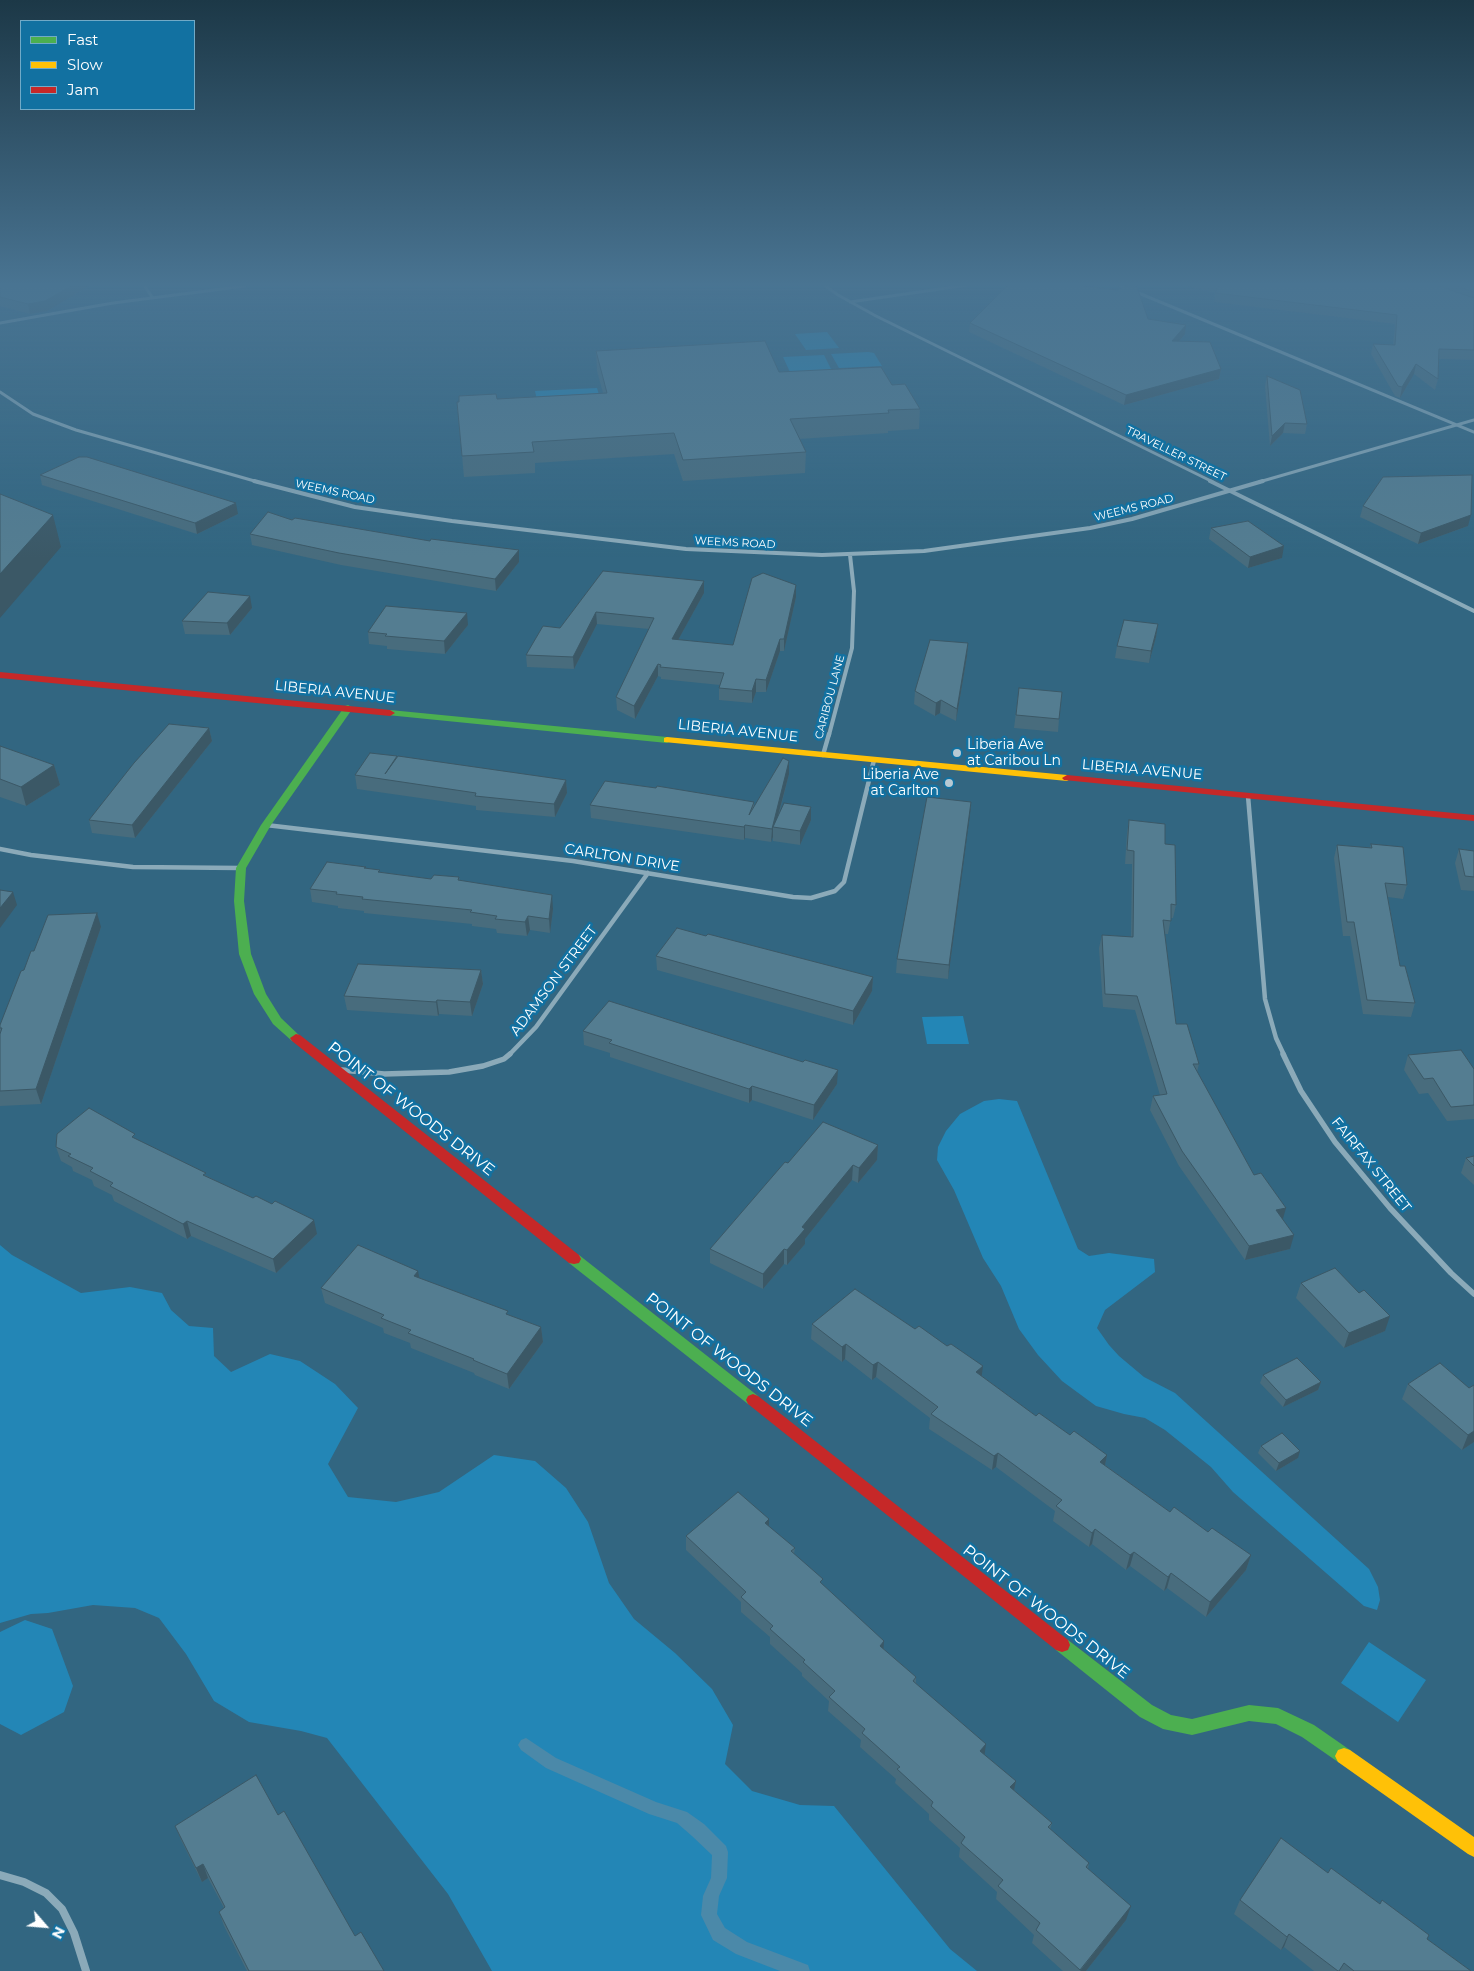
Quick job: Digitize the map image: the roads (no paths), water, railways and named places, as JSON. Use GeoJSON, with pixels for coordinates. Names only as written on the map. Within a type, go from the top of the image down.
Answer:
{"type":"FeatureCollection","features":[{"type":"Feature","properties":{"kind":"street","name":"TRAVELLER STREET"},"geometry":{"type":"LineString","coordinates":[[994,374],[1474,611]]}},
{"type":"Feature","properties":{"kind":"street"},"geometry":{"type":"LineString","coordinates":[[1334,374],[1474,432]]}},
{"type":"Feature","properties":{"kind":"street","name":"WEEMS ROAD"},"geometry":{"type":"LineString","coordinates":[[0,392],[32,414],[76,430],[239,477],[355,507],[452,521],[686,549],[760,554],[850,555],[924,551],[1045,536],[1132,519],[1474,420]]}},
{"type":"Feature","properties":{"kind":"street","name":"CARIBOU LANE"},"geometry":{"type":"LineString","coordinates":[[823,754],[847,673],[852,648],[854,591],[850,555]]}},
{"type":"Feature","properties":{"kind":"street","name":"LIBERIA AVENUE"},"geometry":{"type":"LineString","coordinates":[[0,675],[1474,818]]}},
{"type":"Feature","properties":{"kind":"street","name":"POINT OF WOODS DRIVE"},"geometry":{"type":"LineString","coordinates":[[348,708],[266,825],[240,868],[239,901],[246,954],[260,994],[277,1021],[335,1069],[1146,1711],[1169,1723],[1192,1727],[1249,1713],[1278,1716],[1308,1731],[1474,1848]]}},
{"type":"Feature","properties":{"kind":"street","name":"CARLTON DRIVE"},"geometry":{"type":"LineString","coordinates":[[266,825],[573,861],[793,897],[823,896],[835,891],[844,882],[874,760]]}},
{"type":"Feature","properties":{"kind":"street","name":"FAIRFAX STREET"},"geometry":{"type":"LineString","coordinates":[[1248,796],[1265,1000],[1276,1038],[1301,1091],[1335,1142],[1390,1208],[1451,1273],[1474,1294]]}},
{"type":"Feature","properties":{"kind":"street"},"geometry":{"type":"LineString","coordinates":[[0,849],[31,855],[133,867],[240,868]]}},
{"type":"Feature","properties":{"kind":"street","name":"ADAMSON STREET"},"geometry":{"type":"LineString","coordinates":[[335,1069],[384,1074],[449,1072],[483,1066],[504,1059],[518,1047],[536,1026],[648,874]]}},
{"type":"Feature","properties":{"kind":"street"},"geometry":{"type":"LineString","coordinates":[[0,1875],[24,1882],[46,1893],[62,1909],[74,1933],[86,1971]]}},
{"type":"Feature","properties":{"kind":"waterway"},"geometry":{"type":"LineString","coordinates":[[526,1745],[551,1763],[655,1809],[681,1817],[698,1830],[720,1852],[719,1878],[711,1896],[709,1915],[719,1934],[742,1948],[802,1971]]}},
{"type":"Feature","properties":{"kind":"place","name":"Liberia Ave at Caribou Ln"},"geometry":{"type":"Point","coordinates":[957,753]}},
{"type":"Feature","properties":{"kind":"place","name":"Liberia Ave at Carlton"},"geometry":{"type":"Point","coordinates":[949,783]}}]}
